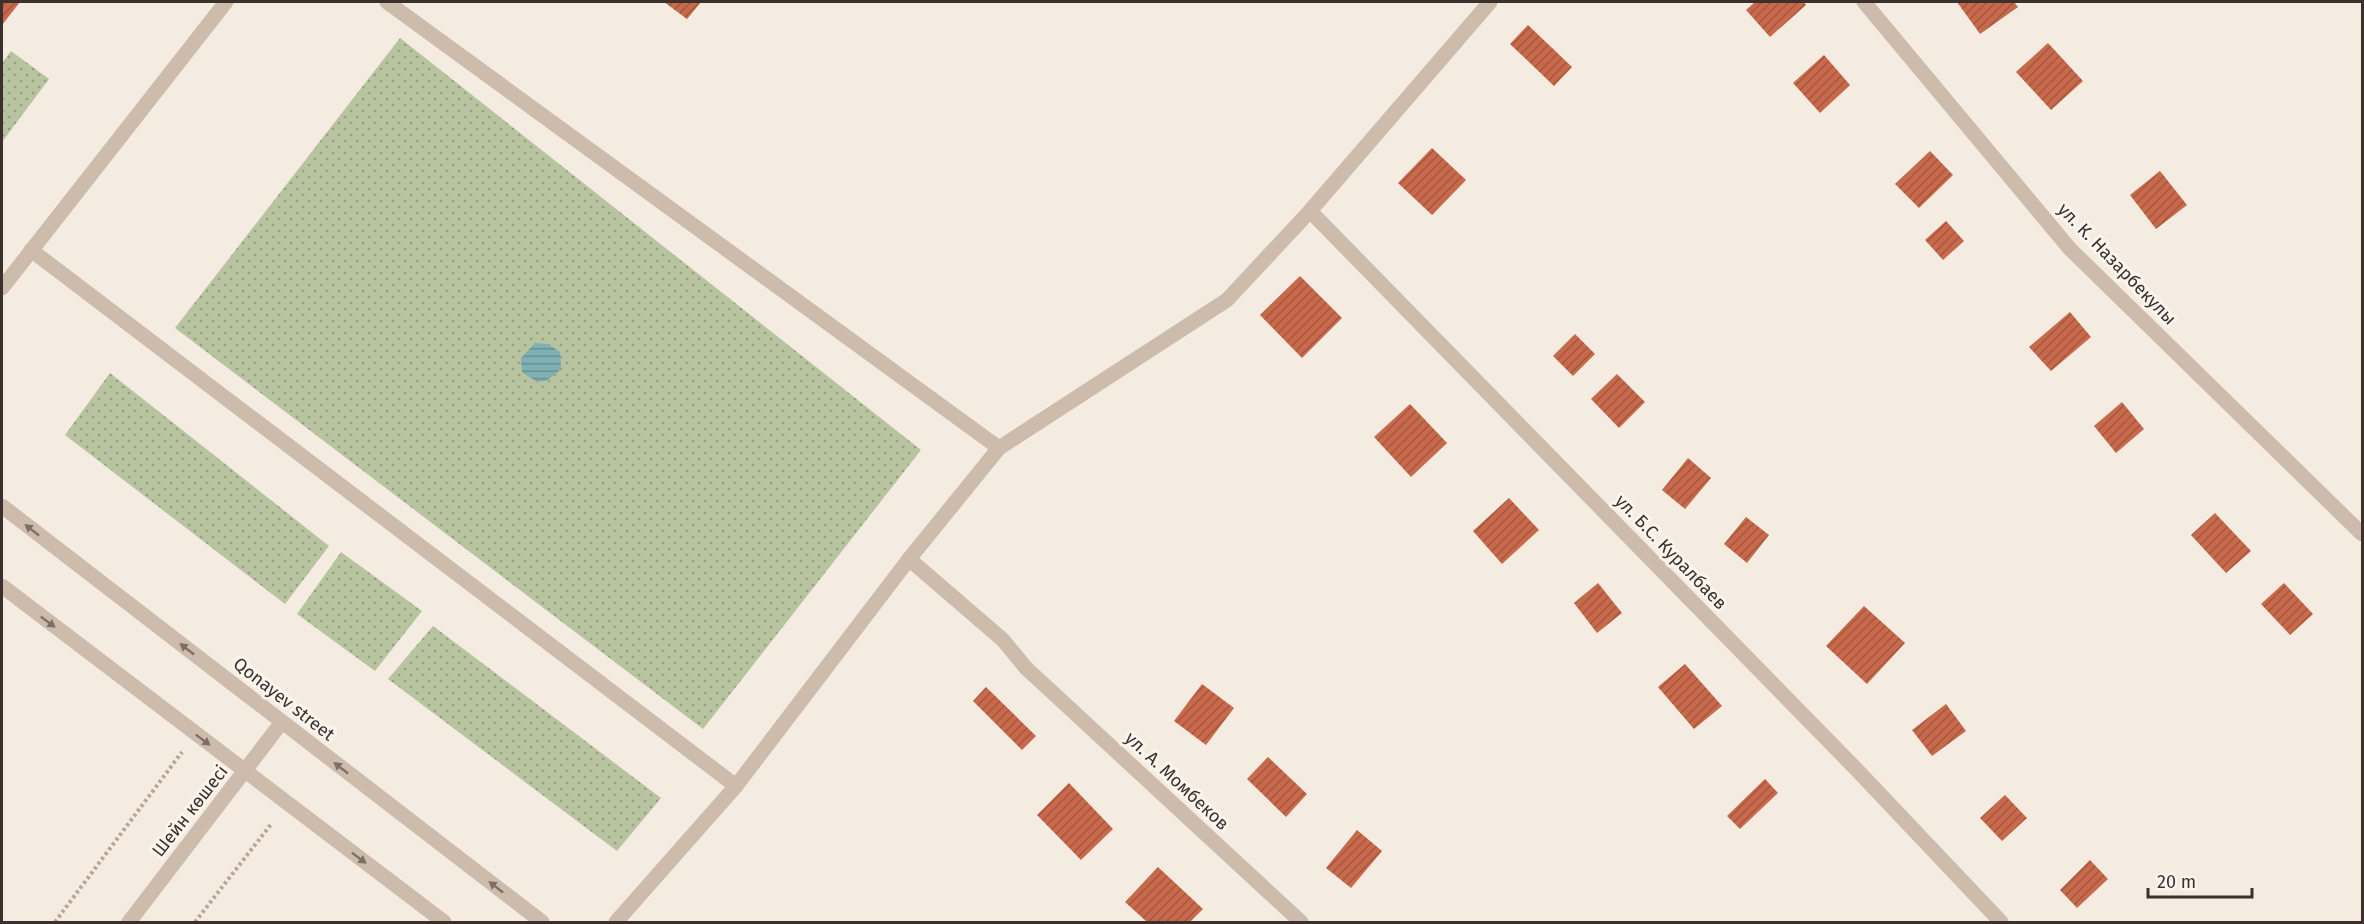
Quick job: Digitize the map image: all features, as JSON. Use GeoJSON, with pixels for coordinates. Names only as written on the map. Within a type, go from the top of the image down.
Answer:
{"type":"FeatureCollection","features":[{"type":"Feature","properties":{"kind":"street"},"geometry":{"type":"LineString","coordinates":[[2,288],[226,2]]}},
{"type":"Feature","properties":{"kind":"street"},"geometry":{"type":"LineString","coordinates":[[387,2],[999,448]]}},
{"type":"Feature","properties":{"kind":"street"},"geometry":{"type":"LineString","coordinates":[[616,922],[735,786],[909,560],[999,448],[1227,300],[1310,211],[1490,2]]}},
{"type":"Feature","properties":{"kind":"street","name":"ул. К. Назарбекулы"},"geometry":{"type":"LineString","coordinates":[[1864,2],[2070,249],[2362,534]]}},
{"type":"Feature","properties":{"kind":"street","name":"ул. Б.С. Куралбаев"},"geometry":{"type":"LineString","coordinates":[[1310,211],[1857,771],[2001,922]]}},
{"type":"Feature","properties":{"kind":"street"},"geometry":{"type":"LineString","coordinates":[[32,250],[735,786]]}},
{"type":"Feature","properties":{"kind":"street","name":"Qonayev street"},"geometry":{"type":"LineString","coordinates":[[2,506],[542,922]]}},
{"type":"Feature","properties":{"kind":"street","name":"ул. А. Момбеков"},"geometry":{"type":"LineString","coordinates":[[909,560],[1003,640],[1026,668],[1301,922]]}},
{"type":"Feature","properties":{"kind":"street"},"geometry":{"type":"LineString","coordinates":[[2,586],[444,922]]}},
{"type":"Feature","properties":{"kind":"street","name":"Шейн көшесі"},"geometry":{"type":"LineString","coordinates":[[129,922],[282,722]]}},
{"type":"Feature","properties":{"kind":"path"},"geometry":{"type":"LineString","coordinates":[[55,922],[195,734]]}},
{"type":"Feature","properties":{"kind":"path"},"geometry":{"type":"LineString","coordinates":[[195,922],[287,803]]}},
{"type":"Feature","properties":{"kind":"green space"},"geometry":{"type":"Polygon","coordinates":[[[400,38],[921,450],[703,729],[175,328],[400,38]]]}},
{"type":"Feature","properties":{"kind":"green space"},"geometry":{"type":"Polygon","coordinates":[[[11,51],[49,79],[2,142],[2,63],[11,51]]]}},
{"type":"Feature","properties":{"kind":"green space"},"geometry":{"type":"Polygon","coordinates":[[[110,373],[329,546],[285,604],[65,435],[110,373]]]}},
{"type":"Feature","properties":{"kind":"green space"},"geometry":{"type":"Polygon","coordinates":[[[341,552],[422,611],[375,671],[297,614],[341,552]]]}},
{"type":"Feature","properties":{"kind":"green space"},"geometry":{"type":"Polygon","coordinates":[[[433,626],[661,798],[617,851],[388,679],[433,626]]]}},
{"type":"Feature","properties":{"kind":"water"},"geometry":{"type":"Polygon","coordinates":[[[535,343],[548,344],[560,352],[561,369],[542,381],[534,380],[522,372],[521,358],[535,343]]]}},
{"type":"Feature","properties":{"kind":"building"},"geometry":{"type":"Polygon","coordinates":[[[2,2],[20,2],[2,25],[2,2]]]}},
{"type":"Feature","properties":{"kind":"building"},"geometry":{"type":"Polygon","coordinates":[[[664,2],[701,2],[687,19],[664,2]]]}},
{"type":"Feature","properties":{"kind":"building"},"geometry":{"type":"Polygon","coordinates":[[[1755,2],[1804,2],[1806,5],[1770,37],[1746,10],[1755,2]]]}},
{"type":"Feature","properties":{"kind":"building"},"geometry":{"type":"Polygon","coordinates":[[[1957,2],[2014,2],[2018,7],[1980,34],[1957,2]]]}},
{"type":"Feature","properties":{"kind":"building"},"geometry":{"type":"Polygon","coordinates":[[[1528,25],[1572,67],[1554,86],[1510,44],[1528,25]]]}},
{"type":"Feature","properties":{"kind":"building"},"geometry":{"type":"Polygon","coordinates":[[[2048,43],[2083,81],[2051,110],[2016,72],[2048,43]]]}},
{"type":"Feature","properties":{"kind":"building"},"geometry":{"type":"Polygon","coordinates":[[[1824,55],[1850,85],[1820,113],[1793,83],[1824,55]]]}},
{"type":"Feature","properties":{"kind":"building"},"geometry":{"type":"Polygon","coordinates":[[[1432,148],[1466,180],[1432,215],[1398,183],[1432,148]]]}},
{"type":"Feature","properties":{"kind":"building"},"geometry":{"type":"Polygon","coordinates":[[[1930,151],[1953,175],[1919,208],[1895,184],[1930,151]]]}},
{"type":"Feature","properties":{"kind":"building"},"geometry":{"type":"Polygon","coordinates":[[[2160,171],[2187,205],[2156,229],[2130,195],[2160,171]]]}},
{"type":"Feature","properties":{"kind":"building"},"geometry":{"type":"Polygon","coordinates":[[[1946,221],[1964,241],[1943,260],[1925,240],[1946,221]]]}},
{"type":"Feature","properties":{"kind":"building"},"geometry":{"type":"Polygon","coordinates":[[[1300,276],[1342,318],[1302,358],[1260,315],[1300,276]]]}},
{"type":"Feature","properties":{"kind":"building"},"geometry":{"type":"Polygon","coordinates":[[[2070,312],[2091,337],[2051,371],[2029,347],[2070,312]]]}},
{"type":"Feature","properties":{"kind":"building"},"geometry":{"type":"Polygon","coordinates":[[[1575,334],[1595,354],[1573,376],[1553,356],[1575,334]]]}},
{"type":"Feature","properties":{"kind":"building"},"geometry":{"type":"Polygon","coordinates":[[[1617,374],[1645,402],[1619,428],[1591,399],[1617,374]]]}},
{"type":"Feature","properties":{"kind":"building"},"geometry":{"type":"Polygon","coordinates":[[[2122,402],[2144,429],[2116,453],[2094,426],[2122,402]]]}},
{"type":"Feature","properties":{"kind":"building"},"geometry":{"type":"Polygon","coordinates":[[[1410,404],[1447,443],[1411,477],[1374,437],[1410,404]]]}},
{"type":"Feature","properties":{"kind":"building"},"geometry":{"type":"Polygon","coordinates":[[[1688,458],[1711,478],[1685,509],[1662,490],[1688,458]]]}},
{"type":"Feature","properties":{"kind":"building"},"geometry":{"type":"Polygon","coordinates":[[[1509,498],[1539,530],[1502,564],[1473,531],[1509,498]]]}},
{"type":"Feature","properties":{"kind":"building"},"geometry":{"type":"Polygon","coordinates":[[[2215,513],[2251,551],[2226,573],[2191,535],[2215,513]]]}},
{"type":"Feature","properties":{"kind":"building"},"geometry":{"type":"Polygon","coordinates":[[[1746,517],[1769,535],[1747,563],[1724,544],[1746,517]]]}},
{"type":"Feature","properties":{"kind":"building"},"geometry":{"type":"Polygon","coordinates":[[[1598,583],[1622,613],[1597,633],[1574,603],[1598,583]]]}},
{"type":"Feature","properties":{"kind":"building"},"geometry":{"type":"Polygon","coordinates":[[[2284,583],[2313,614],[2290,635],[2261,604],[2284,583]]]}},
{"type":"Feature","properties":{"kind":"building"},"geometry":{"type":"Polygon","coordinates":[[[1864,606],[1905,643],[1867,684],[1826,646],[1864,606]]]}},
{"type":"Feature","properties":{"kind":"building"},"geometry":{"type":"Polygon","coordinates":[[[1685,664],[1722,706],[1694,729],[1658,687],[1685,664]]]}},
{"type":"Feature","properties":{"kind":"building"},"geometry":{"type":"Polygon","coordinates":[[[1202,684],[1234,708],[1206,745],[1174,721],[1202,684]]]}},
{"type":"Feature","properties":{"kind":"building"},"geometry":{"type":"Polygon","coordinates":[[[986,687],[1036,736],[1022,750],[973,701],[986,687]]]}},
{"type":"Feature","properties":{"kind":"building"},"geometry":{"type":"Polygon","coordinates":[[[1946,704],[1966,731],[1932,756],[1912,730],[1946,704]]]}},
{"type":"Feature","properties":{"kind":"building"},"geometry":{"type":"Polygon","coordinates":[[[1268,757],[1307,794],[1286,817],[1247,779],[1268,757]]]}},
{"type":"Feature","properties":{"kind":"building"},"geometry":{"type":"Polygon","coordinates":[[[1765,779],[1778,793],[1740,829],[1727,816],[1765,779]]]}},
{"type":"Feature","properties":{"kind":"building"},"geometry":{"type":"Polygon","coordinates":[[[1069,783],[1113,829],[1081,860],[1037,815],[1069,783]]]}},
{"type":"Feature","properties":{"kind":"building"},"geometry":{"type":"Polygon","coordinates":[[[2005,795],[2027,818],[2002,841],[1980,818],[2005,795]]]}},
{"type":"Feature","properties":{"kind":"building"},"geometry":{"type":"Polygon","coordinates":[[[1357,830],[1382,851],[1351,888],[1326,868],[1357,830]]]}},
{"type":"Feature","properties":{"kind":"building"},"geometry":{"type":"Polygon","coordinates":[[[2090,860],[2108,879],[2077,908],[2060,890],[2090,860]]]}},
{"type":"Feature","properties":{"kind":"building"},"geometry":{"type":"Polygon","coordinates":[[[1158,867],[1203,909],[1190,922],[1147,922],[1125,902],[1158,867]]]}}]}
